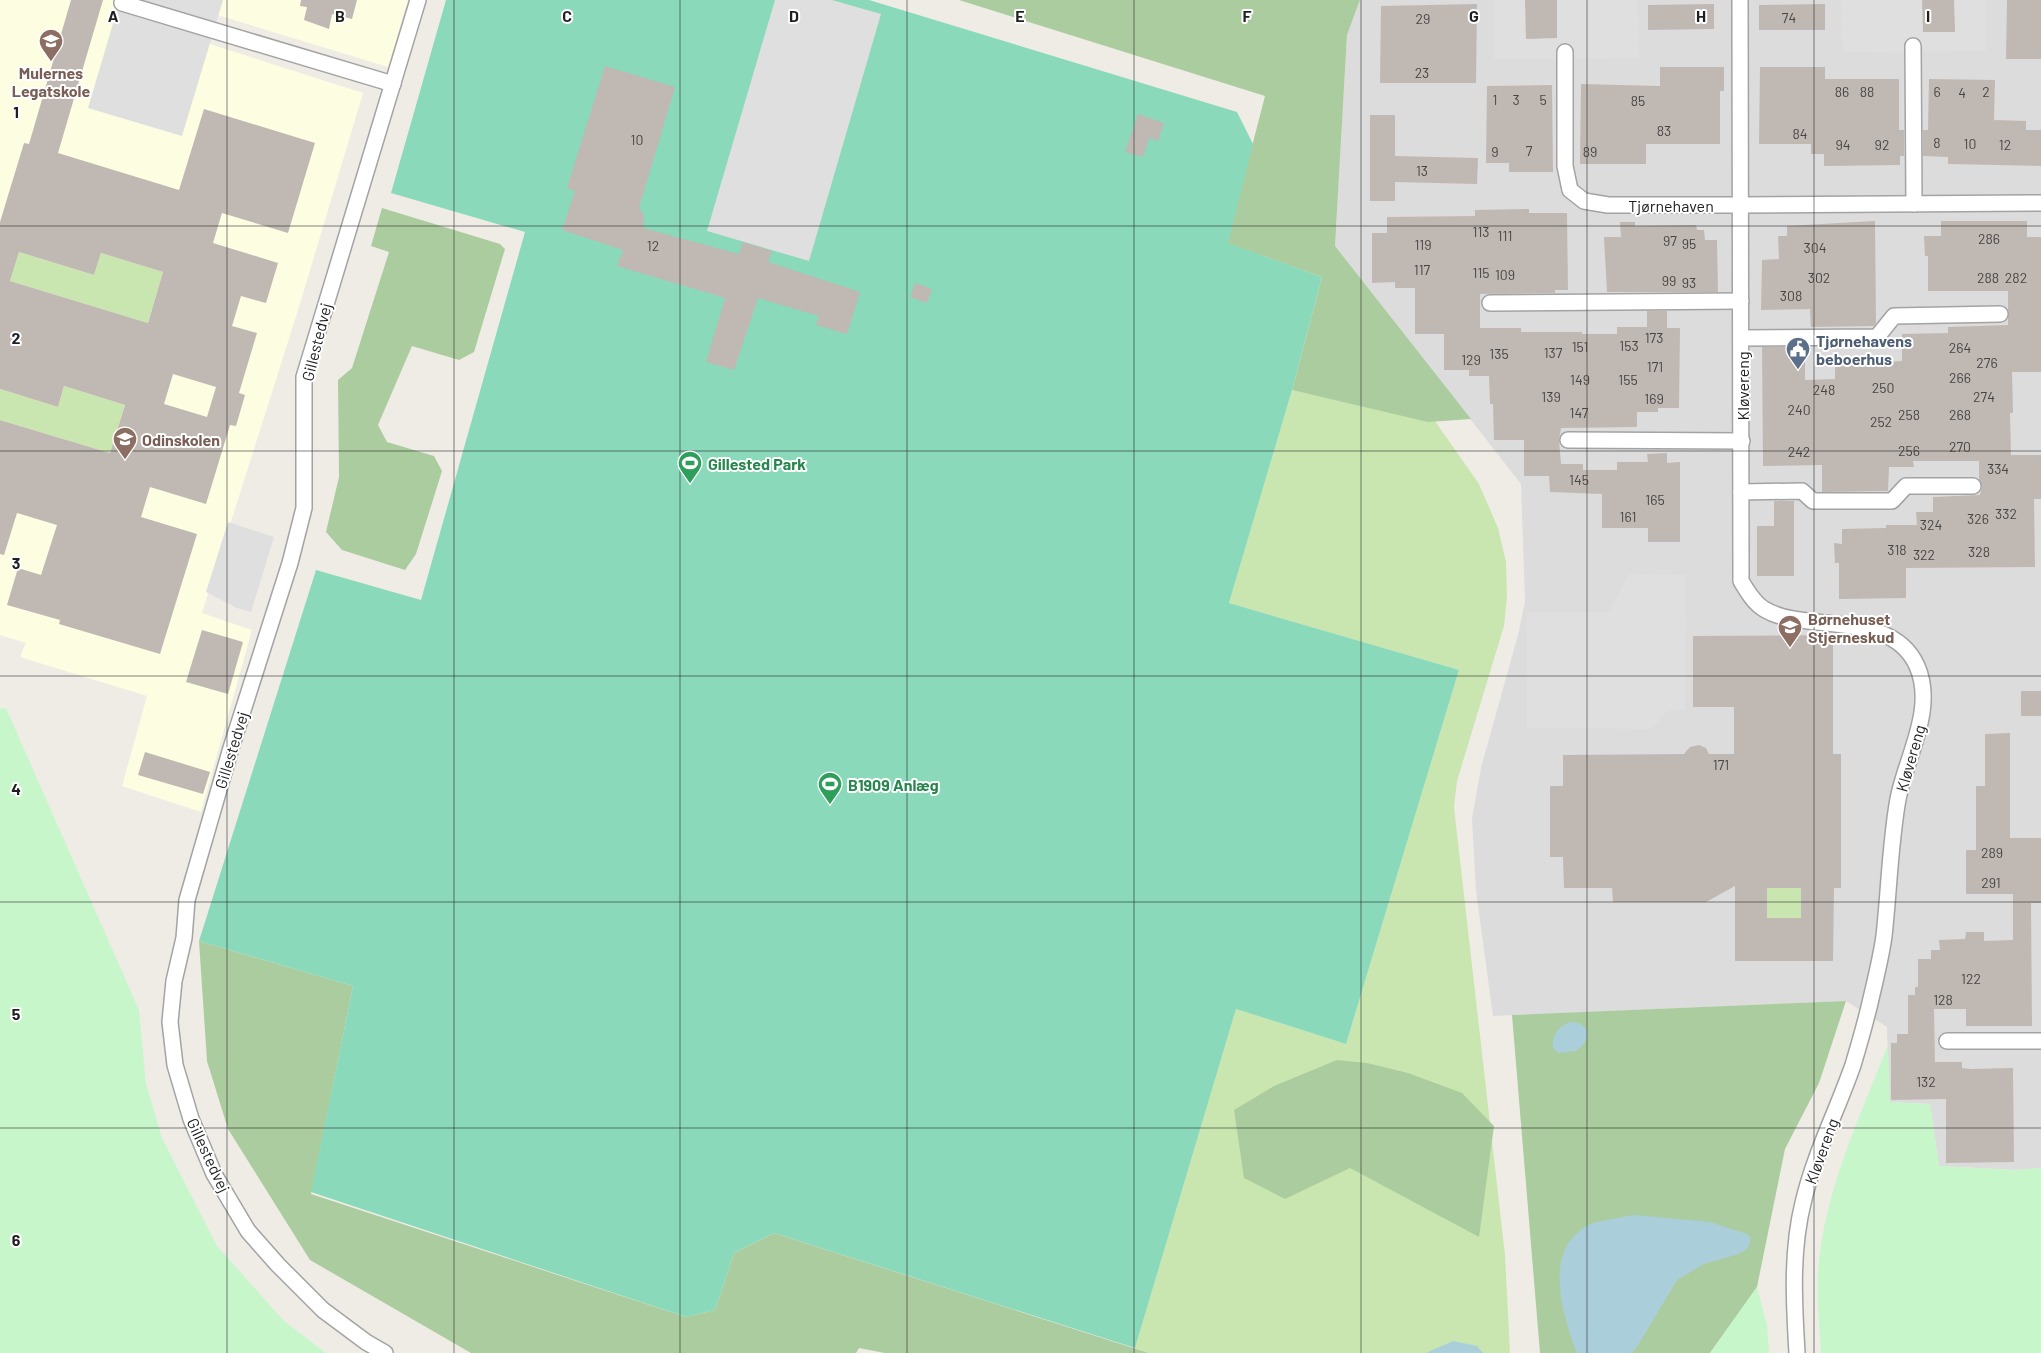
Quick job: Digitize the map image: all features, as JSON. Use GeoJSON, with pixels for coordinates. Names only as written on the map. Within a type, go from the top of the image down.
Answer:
{"type":"FeatureCollection","features":[{"type":"Feature","properties":{"kind":"street","name":"Gillestedvej"},"geometry":{"type":"LineString","coordinates":[[385,1353],[366,1342],[323,1310],[278,1265],[248,1231],[214,1174],[191,1119],[175,1064],[170,1022],[174,981],[184,938],[187,900],[231,748],[290,563],[304,508],[304,377],[321,314],[418,0]]}},
{"type":"Feature","properties":{"kind":"street","name":"Kløvereng"},"geometry":{"type":"LineString","coordinates":[[1740,0],[1741,581],[1749,594],[1764,609],[1785,617],[1853,625],[1883,635],[1901,646],[1917,665],[1922,682],[1922,718],[1908,758],[1898,800],[1884,940],[1853,1064],[1816,1160],[1802,1203],[1795,1254],[1794,1309],[1797,1353]]}},
{"type":"Feature","properties":{"kind":"street"},"geometry":{"type":"LineString","coordinates":[[122,3],[393,84]]}},
{"type":"Feature","properties":{"kind":"street"},"geometry":{"type":"LineString","coordinates":[[1913,46],[1914,204]]}},
{"type":"Feature","properties":{"kind":"street","name":"Tjørnehaven"},"geometry":{"type":"LineString","coordinates":[[1566,52],[1565,166],[1570,190],[1584,201],[1608,204],[1741,205],[2041,203]]}},
{"type":"Feature","properties":{"kind":"street"},"geometry":{"type":"LineString","coordinates":[[1490,303],[1741,301]]}},
{"type":"Feature","properties":{"kind":"street"},"geometry":{"type":"LineString","coordinates":[[1742,338],[1877,338],[1894,316],[2000,314]]}},
{"type":"Feature","properties":{"kind":"street"},"geometry":{"type":"LineString","coordinates":[[1568,440],[1742,441]]}},
{"type":"Feature","properties":{"kind":"street"},"geometry":{"type":"LineString","coordinates":[[1742,492],[1802,491],[1813,501],[1892,501],[1906,486],[1973,486]]}},
{"type":"Feature","properties":{"kind":"street"},"geometry":{"type":"LineString","coordinates":[[1947,1041],[2041,1041]]}},
{"type":"Feature","properties":{"kind":"shaded area","name":"Odinskolen"},"geometry":{"type":"Polygon","coordinates":[[[0,0],[120,0],[116,14],[363,93],[299,307],[202,613],[252,630],[201,812],[122,786],[147,696],[20,657],[26,643],[0,635],[0,0]]]}},
{"type":"Feature","properties":{"kind":"shaded area"},"geometry":{"type":"Polygon","coordinates":[[[120,0],[223,0],[182,136],[88,108],[120,0]]]}},
{"type":"Feature","properties":{"kind":"shaded area"},"geometry":{"type":"Polygon","coordinates":[[[168,0],[408,0],[388,67],[168,0]]]}},
{"type":"Feature","properties":{"kind":"shaded area"},"geometry":{"type":"Polygon","coordinates":[[[775,0],[832,0],[881,14],[809,261],[707,231],[775,0]]]}},
{"type":"Feature","properties":{"kind":"shaded area"},"geometry":{"type":"Polygon","coordinates":[[[1360,0],[2041,0],[2041,1168],[2015,1170],[1939,1166],[1930,1104],[1889,1102],[1887,1027],[1846,1001],[1493,1016],[1476,891],[1472,818],[1481,768],[1519,631],[1525,601],[1521,484],[1335,246],[1347,35],[1360,0]]]}},
{"type":"Feature","properties":{"kind":"shaded area"},"geometry":{"type":"Polygon","coordinates":[[[1494,0],[1638,0],[1639,58],[1494,59],[1494,0]]]}},
{"type":"Feature","properties":{"kind":"shaded area"},"geometry":{"type":"Polygon","coordinates":[[[1841,0],[1986,0],[1986,51],[1842,52],[1841,0]]]}},
{"type":"Feature","properties":{"kind":"shaded area"},"geometry":{"type":"Polygon","coordinates":[[[228,522],[274,537],[251,612],[237,608],[206,592],[228,522]]]}},
{"type":"Feature","properties":{"kind":"shaded area"},"geometry":{"type":"Polygon","coordinates":[[[1629,574],[1686,575],[1685,710],[1669,710],[1652,729],[1527,728],[1527,612],[1609,612],[1629,574]]]}},
{"type":"Feature","properties":{"kind":"green space","name":"B1909 Anlæg"},"geometry":{"type":"Polygon","coordinates":[[[446,0],[869,0],[1237,112],[1253,144],[1228,243],[1322,277],[1292,390],[1229,603],[1459,670],[1346,1044],[1236,1009],[1135,1348],[774,1233],[734,1253],[715,1310],[686,1317],[311,1192],[353,986],[199,941],[316,570],[421,600],[525,232],[391,193],[446,0]]]}},
{"type":"Feature","properties":{"kind":"green space"},"geometry":{"type":"Polygon","coordinates":[[[959,0],[1360,0],[1347,35],[1335,246],[1471,419],[1428,422],[1292,390],[1322,277],[1227,243],[1265,96],[959,0]]]}},
{"type":"Feature","properties":{"kind":"green space"},"geometry":{"type":"Polygon","coordinates":[[[382,208],[500,244],[505,249],[474,352],[459,360],[412,346],[378,425],[387,442],[434,456],[442,471],[416,554],[405,570],[342,550],[326,532],[339,477],[338,380],[352,368],[389,252],[371,246],[382,208]]]}},
{"type":"Feature","properties":{"kind":"green space"},"geometry":{"type":"Polygon","coordinates":[[[19,252],[94,275],[101,253],[163,272],[148,323],[10,281],[19,252]]]}},
{"type":"Feature","properties":{"kind":"green space"},"geometry":{"type":"Polygon","coordinates":[[[64,386],[125,405],[110,453],[0,420],[0,389],[58,407],[64,386]]]}},
{"type":"Feature","properties":{"kind":"green space"},"geometry":{"type":"Polygon","coordinates":[[[1292,390],[1435,421],[1479,484],[1498,528],[1506,562],[1507,596],[1504,626],[1457,781],[1454,807],[1505,1255],[1510,1353],[1149,1353],[1135,1348],[1236,1009],[1346,1044],[1459,670],[1229,603],[1292,390]]]}},
{"type":"Feature","properties":{"kind":"green space"},"geometry":{"type":"Polygon","coordinates":[[[6,708],[139,1010],[146,1084],[162,1138],[217,1246],[283,1320],[326,1353],[0,1353],[0,709],[6,708]]]}},
{"type":"Feature","properties":{"kind":"green space"},"geometry":{"type":"Polygon","coordinates":[[[1767,888],[1801,888],[1801,918],[1767,918],[1767,888]]]}},
{"type":"Feature","properties":{"kind":"green space"},"geometry":{"type":"Polygon","coordinates":[[[199,941],[353,986],[311,1194],[686,1317],[715,1310],[734,1253],[774,1233],[1149,1353],[885,1353],[859,1348],[856,1353],[471,1353],[310,1260],[228,1129],[207,1061],[199,941]]]}},
{"type":"Feature","properties":{"kind":"green space"},"geometry":{"type":"Polygon","coordinates":[[[1846,1001],[1819,1083],[1785,1149],[1757,1287],[1710,1353],[1540,1353],[1512,1015],[1846,1001]]]}},
{"type":"Feature","properties":{"kind":"green space"},"geometry":{"type":"Polygon","coordinates":[[[1888,1045],[1890,1102],[1930,1104],[1939,1166],[2015,1170],[2041,1168],[2041,1353],[1821,1353],[1818,1273],[1827,1214],[1854,1129],[1888,1045]]]}},
{"type":"Feature","properties":{"kind":"green space"},"geometry":{"type":"Polygon","coordinates":[[[1337,1060],[1367,1063],[1408,1073],[1462,1093],[1494,1126],[1479,1237],[1350,1168],[1285,1199],[1244,1178],[1234,1110],[1274,1086],[1337,1060]]]}},
{"type":"Feature","properties":{"kind":"green space"},"geometry":{"type":"Polygon","coordinates":[[[1757,1287],[1767,1325],[1769,1353],[1710,1353],[1757,1287]]]}},
{"type":"Feature","properties":{"kind":"water"},"geometry":{"type":"Polygon","coordinates":[[[1570,1022],[1582,1025],[1586,1029],[1587,1037],[1585,1042],[1576,1051],[1558,1053],[1553,1048],[1555,1035],[1562,1026],[1570,1022]]]}},
{"type":"Feature","properties":{"kind":"water"},"geometry":{"type":"Polygon","coordinates":[[[1633,1215],[1710,1222],[1747,1234],[1751,1238],[1748,1248],[1739,1254],[1704,1264],[1677,1280],[1635,1350],[1631,1353],[1577,1353],[1567,1324],[1560,1291],[1562,1259],[1567,1246],[1576,1234],[1588,1225],[1633,1215]]]}},
{"type":"Feature","properties":{"kind":"water"},"geometry":{"type":"Polygon","coordinates":[[[1453,1341],[1477,1346],[1483,1353],[1426,1353],[1453,1341]]]}},
{"type":"Feature","properties":{"kind":"building"},"geometry":{"type":"Polygon","coordinates":[[[71,0],[103,0],[58,153],[179,190],[204,109],[315,143],[288,233],[222,213],[213,243],[278,263],[266,303],[241,296],[232,326],[257,333],[239,393],[245,395],[236,426],[230,425],[206,504],[150,487],[141,517],[197,534],[160,654],[59,624],[60,620],[7,605],[18,568],[41,575],[57,525],[17,513],[4,555],[0,554],[0,420],[110,453],[125,405],[64,386],[58,407],[0,389],[0,222],[24,143],[29,144],[71,0]],[[19,252],[10,281],[148,323],[163,272],[101,253],[94,275],[19,252]],[[173,374],[164,404],[207,417],[216,387],[173,374]]]}},
{"type":"Feature","properties":{"kind":"building"},"geometry":{"type":"Polygon","coordinates":[[[301,0],[357,0],[352,19],[332,14],[329,29],[304,20],[307,7],[300,6],[301,0]]]}},
{"type":"Feature","properties":{"kind":"building"},"geometry":{"type":"Polygon","coordinates":[[[1525,0],[1557,0],[1557,38],[1526,39],[1525,0]]]}},
{"type":"Feature","properties":{"kind":"building"},"geometry":{"type":"Polygon","coordinates":[[[1922,0],[1954,0],[1955,32],[1923,32],[1922,0]]]}},
{"type":"Feature","properties":{"kind":"building"},"geometry":{"type":"Polygon","coordinates":[[[2007,0],[2041,0],[2041,59],[2006,59],[2007,0]]]}},
{"type":"Feature","properties":{"kind":"building"},"geometry":{"type":"Polygon","coordinates":[[[1477,4],[1476,83],[1380,83],[1381,6],[1477,4]]]}},
{"type":"Feature","properties":{"kind":"building"},"geometry":{"type":"Polygon","coordinates":[[[1714,4],[1714,29],[1648,30],[1648,5],[1714,4]]]}},
{"type":"Feature","properties":{"kind":"building"},"geometry":{"type":"Polygon","coordinates":[[[1825,4],[1825,30],[1759,30],[1759,5],[1825,4]]]}},
{"type":"Feature","properties":{"kind":"building"},"geometry":{"type":"Polygon","coordinates":[[[605,66],[675,87],[639,208],[644,215],[643,228],[739,254],[743,242],[772,251],[768,262],[860,292],[847,334],[816,325],[819,316],[758,298],[734,370],[706,362],[725,298],[617,266],[623,250],[562,230],[575,191],[567,188],[605,66]]]}},
{"type":"Feature","properties":{"kind":"building"},"geometry":{"type":"Polygon","coordinates":[[[1660,67],[1724,67],[1724,91],[1720,91],[1720,144],[1646,144],[1646,164],[1580,164],[1581,84],[1660,86],[1660,67]]]}},
{"type":"Feature","properties":{"kind":"building"},"geometry":{"type":"Polygon","coordinates":[[[1760,67],[1825,67],[1825,79],[1899,79],[1899,130],[1904,130],[1904,156],[1900,156],[1900,165],[1824,166],[1824,154],[1811,154],[1811,144],[1759,144],[1760,67]]]}},
{"type":"Feature","properties":{"kind":"building"},"geometry":{"type":"Polygon","coordinates":[[[1929,79],[1995,80],[1994,120],[2026,121],[2026,130],[2041,130],[2041,166],[1948,164],[1948,157],[1923,156],[1923,130],[1928,130],[1929,79]]]}},
{"type":"Feature","properties":{"kind":"building"},"geometry":{"type":"Polygon","coordinates":[[[1552,85],[1553,172],[1509,172],[1509,163],[1486,163],[1487,86],[1552,85]]]}},
{"type":"Feature","properties":{"kind":"building"},"geometry":{"type":"Polygon","coordinates":[[[1138,114],[1164,123],[1158,141],[1149,138],[1143,157],[1125,152],[1138,114]]]}},
{"type":"Feature","properties":{"kind":"building"},"geometry":{"type":"Polygon","coordinates":[[[1370,115],[1395,115],[1395,156],[1478,158],[1477,184],[1395,182],[1395,201],[1370,201],[1370,115]]]}},
{"type":"Feature","properties":{"kind":"building"},"geometry":{"type":"Polygon","coordinates":[[[1529,209],[1529,213],[1567,213],[1568,290],[1555,290],[1555,293],[1480,294],[1480,328],[1521,328],[1521,332],[1617,334],[1617,327],[1647,327],[1647,311],[1667,311],[1667,328],[1680,328],[1679,408],[1658,408],[1658,412],[1637,412],[1637,427],[1561,428],[1559,440],[1561,464],[1583,464],[1583,470],[1617,470],[1617,462],[1648,462],[1647,454],[1667,453],[1667,463],[1680,462],[1680,542],[1648,542],[1648,528],[1602,528],[1602,494],[1550,492],[1549,476],[1524,476],[1524,440],[1494,440],[1493,404],[1490,404],[1489,376],[1469,376],[1469,370],[1444,370],[1444,334],[1415,334],[1415,288],[1395,288],[1395,282],[1372,283],[1372,233],[1387,233],[1387,217],[1475,216],[1475,210],[1529,209]]]}},
{"type":"Feature","properties":{"kind":"building"},"geometry":{"type":"Polygon","coordinates":[[[1875,221],[1876,323],[1874,326],[1811,327],[1810,309],[1761,310],[1762,260],[1779,259],[1778,236],[1787,236],[1787,226],[1875,221]]]}},
{"type":"Feature","properties":{"kind":"building"},"geometry":{"type":"Polygon","coordinates":[[[1941,221],[2027,221],[2027,237],[2041,237],[2041,372],[2012,372],[2013,413],[2010,413],[2011,455],[2041,455],[2041,499],[2034,499],[2035,567],[1906,568],[1906,598],[1839,599],[1839,563],[1835,563],[1834,543],[1842,544],[1842,529],[1886,528],[1886,525],[1917,525],[1916,512],[1933,512],[1933,497],[1980,495],[1982,486],[1979,480],[1979,461],[1913,461],[1914,467],[1889,467],[1888,491],[1822,492],[1822,465],[1763,466],[1762,347],[1805,347],[1805,380],[1835,379],[1835,364],[1902,361],[1902,334],[1948,333],[1948,327],[2008,325],[2008,291],[1928,291],[1928,256],[1925,256],[1924,236],[1941,236],[1941,221]]]}},
{"type":"Feature","properties":{"kind":"building"},"geometry":{"type":"Polygon","coordinates":[[[1620,222],[1635,222],[1635,226],[1696,225],[1697,230],[1704,230],[1705,240],[1717,240],[1718,292],[1607,292],[1604,237],[1621,237],[1620,222]]]}},
{"type":"Feature","properties":{"kind":"building"},"geometry":{"type":"Polygon","coordinates":[[[915,283],[932,289],[927,303],[910,297],[915,283]]]}},
{"type":"Feature","properties":{"kind":"building"},"geometry":{"type":"Polygon","coordinates":[[[1774,501],[1794,501],[1794,576],[1757,576],[1757,526],[1774,526],[1774,501]]]}},
{"type":"Feature","properties":{"kind":"building"},"geometry":{"type":"Polygon","coordinates":[[[202,630],[243,642],[228,694],[186,682],[202,630]]]}},
{"type":"Feature","properties":{"kind":"building"},"geometry":{"type":"Polygon","coordinates":[[[1833,635],[1833,754],[1841,754],[1841,888],[1834,888],[1833,961],[1735,961],[1735,886],[1706,902],[1613,902],[1612,888],[1564,888],[1563,857],[1550,857],[1550,786],[1563,786],[1563,755],[1684,754],[1690,747],[1699,745],[1706,748],[1709,754],[1734,754],[1734,707],[1693,707],[1693,636],[1833,635]],[[1767,888],[1767,918],[1801,918],[1801,888],[1767,888]]]}},
{"type":"Feature","properties":{"kind":"building"},"geometry":{"type":"Polygon","coordinates":[[[2021,691],[2041,691],[2041,716],[2021,716],[2021,691]]]}},
{"type":"Feature","properties":{"kind":"building"},"geometry":{"type":"Polygon","coordinates":[[[2010,733],[2010,838],[2041,838],[2041,903],[2031,903],[2032,1026],[1966,1026],[1966,1009],[1934,1009],[1935,1062],[1962,1062],[1962,1068],[1970,1069],[2013,1068],[2014,1162],[1946,1163],[1946,1099],[1891,1100],[1891,1043],[1897,1043],[1897,1034],[1908,1034],[1908,995],[1915,995],[1915,987],[1918,987],[1918,959],[1931,959],[1931,950],[1940,950],[1939,940],[1965,939],[1966,932],[1984,932],[1984,941],[2013,940],[2013,894],[1966,894],[1966,850],[1976,850],[1976,786],[1985,786],[1985,734],[2010,733]]]}},
{"type":"Feature","properties":{"kind":"building"},"geometry":{"type":"Polygon","coordinates":[[[145,752],[210,772],[203,794],[138,775],[145,752]]]}},
{"type":"Feature","properties":{"kind":"place","name":"Mulernes Legatskole"},"geometry":{"type":"Point","coordinates":[51,62]}},
{"type":"Feature","properties":{"kind":"place","name":"Tjørnehavens beboerhus"},"geometry":{"type":"Point","coordinates":[1798,370]}},
{"type":"Feature","properties":{"kind":"place","name":"Odinskolen"},"geometry":{"type":"Point","coordinates":[125,460]}},
{"type":"Feature","properties":{"kind":"place","name":"Gillested Park"},"geometry":{"type":"Point","coordinates":[690,484]}},
{"type":"Feature","properties":{"kind":"place","name":"Børnehuset Stjerneskud"},"geometry":{"type":"Point","coordinates":[1790,648]}},
{"type":"Feature","properties":{"kind":"place","name":"B1909 Anlæg"},"geometry":{"type":"Point","coordinates":[830,805]}}]}
